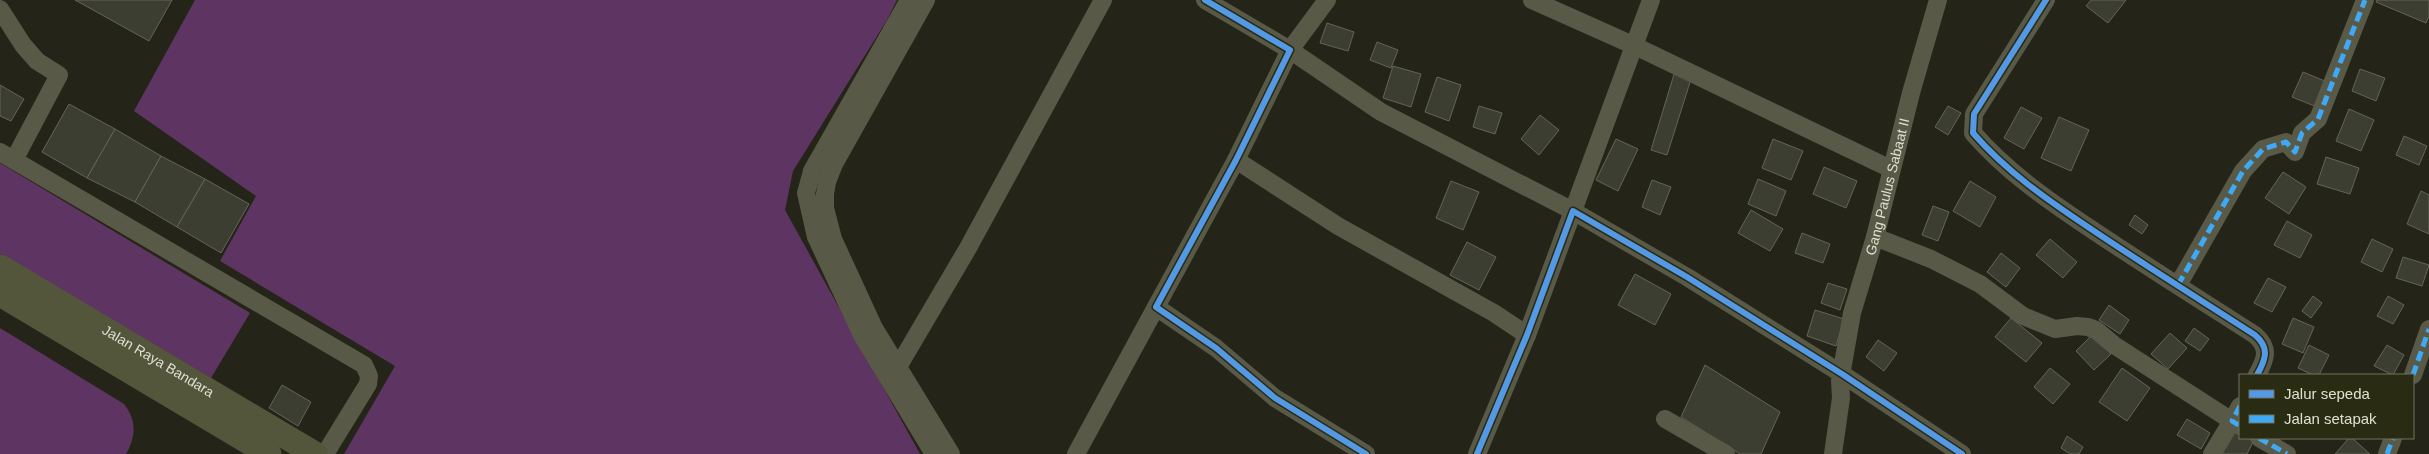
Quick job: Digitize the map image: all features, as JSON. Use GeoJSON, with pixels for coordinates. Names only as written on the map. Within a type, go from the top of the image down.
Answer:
{"type":"FeatureCollection","features":[{"type":"Feature","properties":{"kind":"main road","name":"Jalan Raya Bandara"},"geometry":{"type":"LineString","coordinates":[[0,267],[315,454]]}},
{"type":"Feature","properties":{"kind":"main road","name":"Jalan Raya Bandara"},"geometry":{"type":"LineString","coordinates":[[0,294],[269,454]]}},
{"type":"Feature","properties":{"kind":"street"},"geometry":{"type":"LineString","coordinates":[[910,0],[812,171],[806,193],[816,237],[839,291],[862,335],[934,454]]}},
{"type":"Feature","properties":{"kind":"street"},"geometry":{"type":"LineString","coordinates":[[926,0],[834,164],[827,182],[825,208],[833,239],[874,328],[951,454]]}},
{"type":"Feature","properties":{"kind":"street"},"geometry":{"type":"LineString","coordinates":[[898,367],[968,248],[1103,0]]}},
{"type":"Feature","properties":{"kind":"street"},"geometry":{"type":"LineString","coordinates":[[1205,0],[1290,50],[1381,112],[1573,212],[1687,277],[1842,374],[1962,454]]}},
{"type":"Feature","properties":{"kind":"street"},"geometry":{"type":"LineString","coordinates":[[1076,454],[1236,160],[1290,50],[1327,0]]}},
{"type":"Feature","properties":{"kind":"street"},"geometry":{"type":"LineString","coordinates":[[1532,0],[1635,46],[1891,169]]}},
{"type":"Feature","properties":{"kind":"street"},"geometry":{"type":"LineString","coordinates":[[1477,454],[1527,335],[1651,0]]}},
{"type":"Feature","properties":{"kind":"street","name":"Gang Paulus Sabaat II"},"geometry":{"type":"LineString","coordinates":[[1832,454],[1839,416],[1842,374],[1852,313],[1875,237],[1891,169],[1938,0]]}},
{"type":"Feature","properties":{"kind":"street"},"geometry":{"type":"LineString","coordinates":[[2046,0],[1974,114],[1973,133],[1990,153],[2037,192],[2151,270],[2178,285],[2263,342],[2266,350],[2264,362],[2258,374]]}},
{"type":"Feature","properties":{"kind":"street"},"geometry":{"type":"LineString","coordinates":[[2178,285],[2224,202],[2254,157],[2264,149],[2286,142],[2295,152],[2302,133],[2318,119],[2365,0]]}},
{"type":"Feature","properties":{"kind":"street"},"geometry":{"type":"LineString","coordinates":[[0,9],[23,45],[37,61],[59,75],[7,156],[364,365],[369,376],[368,384],[325,454]]}},
{"type":"Feature","properties":{"kind":"street"},"geometry":{"type":"LineString","coordinates":[[1236,160],[1338,226],[1494,313],[1527,335]]}},
{"type":"Feature","properties":{"kind":"street"},"geometry":{"type":"LineString","coordinates":[[1875,237],[1931,259],[1980,284],[2023,316],[2055,330],[2077,326],[2096,330],[2114,345],[2237,418],[2212,454]]}},
{"type":"Feature","properties":{"kind":"street"},"geometry":{"type":"LineString","coordinates":[[1156,306],[1216,348],[1276,398],[1366,454]]}},
{"type":"Feature","properties":{"kind":"street"},"geometry":{"type":"LineString","coordinates":[[2413,374],[2429,329]]}},
{"type":"Feature","properties":{"kind":"street"},"geometry":{"type":"LineString","coordinates":[[1666,419],[1726,454]]}},
{"type":"Feature","properties":{"kind":"street"},"geometry":{"type":"LineString","coordinates":[[2262,439],[2287,454]]}},
{"type":"Feature","properties":{"kind":"street"},"geometry":{"type":"LineString","coordinates":[[2387,454],[2393,439]]}},
{"type":"Feature","properties":{"kind":"shaded area"},"geometry":{"type":"Polygon","coordinates":[[[195,0],[897,0],[887,20],[793,171],[785,210],[920,454],[344,454],[395,366],[220,261],[256,196],[134,111],[195,0]]]}},
{"type":"Feature","properties":{"kind":"shaded area"},"geometry":{"type":"Polygon","coordinates":[[[0,163],[250,313],[211,378],[0,254],[0,163]]]}},
{"type":"Feature","properties":{"kind":"shaded area"},"geometry":{"type":"Polygon","coordinates":[[[0,328],[124,404],[131,416],[134,429],[132,441],[126,454],[0,454],[0,328]]]}},
{"type":"Feature","properties":{"kind":"building"},"geometry":{"type":"Polygon","coordinates":[[[75,0],[172,0],[149,41],[75,0]]]}},
{"type":"Feature","properties":{"kind":"building"},"geometry":{"type":"Polygon","coordinates":[[[2091,0],[2126,0],[2108,23],[2086,6],[2091,0]]]}},
{"type":"Feature","properties":{"kind":"building"},"geometry":{"type":"Polygon","coordinates":[[[2377,0],[2429,0],[2429,16],[2426,23],[2376,2],[2377,0]]]}},
{"type":"Feature","properties":{"kind":"building"},"geometry":{"type":"Polygon","coordinates":[[[1327,23],[1354,32],[1348,51],[1320,43],[1327,23]]]}},
{"type":"Feature","properties":{"kind":"building"},"geometry":{"type":"Polygon","coordinates":[[[1377,42],[1398,50],[1391,68],[1370,60],[1377,42]]]}},
{"type":"Feature","properties":{"kind":"building"},"geometry":{"type":"Polygon","coordinates":[[[1393,66],[1421,74],[1411,107],[1383,98],[1393,66]]]}},
{"type":"Feature","properties":{"kind":"building"},"geometry":{"type":"Polygon","coordinates":[[[2360,69],[2385,78],[2376,101],[2352,91],[2360,69]]]}},
{"type":"Feature","properties":{"kind":"building"},"geometry":{"type":"Polygon","coordinates":[[[1675,71],[1692,76],[1667,155],[1651,150],[1675,71]]]}},
{"type":"Feature","properties":{"kind":"building"},"geometry":{"type":"Polygon","coordinates":[[[2303,72],[2327,82],[2317,107],[2292,97],[2303,72]]]}},
{"type":"Feature","properties":{"kind":"building"},"geometry":{"type":"Polygon","coordinates":[[[1437,77],[1461,85],[1449,121],[1425,112],[1437,77]]]}},
{"type":"Feature","properties":{"kind":"building"},"geometry":{"type":"Polygon","coordinates":[[[0,85],[24,99],[11,121],[0,116],[0,85]]]}},
{"type":"Feature","properties":{"kind":"building"},"geometry":{"type":"Polygon","coordinates":[[[69,104],[115,129],[87,178],[42,152],[69,104]]]}},
{"type":"Feature","properties":{"kind":"building"},"geometry":{"type":"Polygon","coordinates":[[[1479,106],[1502,113],[1495,134],[1473,127],[1479,106]]]}},
{"type":"Feature","properties":{"kind":"building"},"geometry":{"type":"Polygon","coordinates":[[[1948,106],[1961,113],[1948,135],[1935,127],[1948,106]]]}},
{"type":"Feature","properties":{"kind":"building"},"geometry":{"type":"Polygon","coordinates":[[[2021,107],[2042,118],[2024,149],[2004,138],[2021,107]]]}},
{"type":"Feature","properties":{"kind":"building"},"geometry":{"type":"Polygon","coordinates":[[[2349,109],[2374,120],[2361,151],[2336,141],[2349,109]]]}},
{"type":"Feature","properties":{"kind":"building"},"geometry":{"type":"Polygon","coordinates":[[[1540,115],[1559,130],[1539,155],[1521,139],[1540,115]]]}},
{"type":"Feature","properties":{"kind":"building"},"geometry":{"type":"Polygon","coordinates":[[[2059,117],[2089,130],[2071,171],[2041,158],[2059,117]]]}},
{"type":"Feature","properties":{"kind":"building"},"geometry":{"type":"Polygon","coordinates":[[[115,129],[161,156],[135,202],[87,178],[115,129]]]}},
{"type":"Feature","properties":{"kind":"building"},"geometry":{"type":"Polygon","coordinates":[[[2404,136],[2427,146],[2419,165],[2396,155],[2404,136]]]}},
{"type":"Feature","properties":{"kind":"building"},"geometry":{"type":"Polygon","coordinates":[[[1616,139],[1638,149],[1618,191],[1596,180],[1616,139]]]}},
{"type":"Feature","properties":{"kind":"building"},"geometry":{"type":"Polygon","coordinates":[[[1773,139],[1803,151],[1791,180],[1762,168],[1773,139]]]}},
{"type":"Feature","properties":{"kind":"building"},"geometry":{"type":"Polygon","coordinates":[[[161,156],[205,179],[177,227],[135,202],[161,156]]]}},
{"type":"Feature","properties":{"kind":"building"},"geometry":{"type":"Polygon","coordinates":[[[2326,157],[2359,168],[2350,194],[2317,184],[2326,157]]]}},
{"type":"Feature","properties":{"kind":"building"},"geometry":{"type":"Polygon","coordinates":[[[1824,167],[1857,181],[1846,208],[1813,194],[1824,167]]]}},
{"type":"Feature","properties":{"kind":"building"},"geometry":{"type":"Polygon","coordinates":[[[2283,172],[2306,187],[2289,214],[2265,198],[2283,172]]]}},
{"type":"Feature","properties":{"kind":"building"},"geometry":{"type":"Polygon","coordinates":[[[205,179],[249,204],[221,253],[177,227],[205,179]]]}},
{"type":"Feature","properties":{"kind":"building"},"geometry":{"type":"Polygon","coordinates":[[[1758,179],[1786,191],[1776,216],[1748,204],[1758,179]]]}},
{"type":"Feature","properties":{"kind":"building"},"geometry":{"type":"Polygon","coordinates":[[[1652,180],[1671,187],[1660,215],[1642,207],[1652,180]]]}},
{"type":"Feature","properties":{"kind":"building"},"geometry":{"type":"Polygon","coordinates":[[[1451,181],[1479,192],[1463,230],[1436,218],[1451,181]]]}},
{"type":"Feature","properties":{"kind":"building"},"geometry":{"type":"Polygon","coordinates":[[[1970,181],[1996,197],[1980,227],[1953,211],[1970,181]]]}},
{"type":"Feature","properties":{"kind":"building"},"geometry":{"type":"Polygon","coordinates":[[[2421,191],[2429,195],[2429,234],[2407,224],[2421,191]]]}},
{"type":"Feature","properties":{"kind":"building"},"geometry":{"type":"Polygon","coordinates":[[[1933,206],[1949,212],[1938,241],[1922,235],[1933,206]]]}},
{"type":"Feature","properties":{"kind":"building"},"geometry":{"type":"Polygon","coordinates":[[[1751,210],[1783,229],[1770,251],[1738,233],[1751,210]]]}},
{"type":"Feature","properties":{"kind":"building"},"geometry":{"type":"Polygon","coordinates":[[[2135,215],[2148,225],[2142,234],[2129,225],[2135,215]]]}},
{"type":"Feature","properties":{"kind":"building"},"geometry":{"type":"Polygon","coordinates":[[[2287,221],[2312,235],[2300,258],[2274,245],[2287,221]]]}},
{"type":"Feature","properties":{"kind":"building"},"geometry":{"type":"Polygon","coordinates":[[[1802,233],[1830,244],[1823,263],[1795,253],[1802,233]]]}},
{"type":"Feature","properties":{"kind":"building"},"geometry":{"type":"Polygon","coordinates":[[[2050,239],[2077,262],[2063,278],[2036,255],[2050,239]]]}},
{"type":"Feature","properties":{"kind":"building"},"geometry":{"type":"Polygon","coordinates":[[[2372,239],[2393,249],[2382,272],[2361,262],[2372,239]]]}},
{"type":"Feature","properties":{"kind":"building"},"geometry":{"type":"Polygon","coordinates":[[[1467,242],[1496,257],[1479,290],[1450,275],[1467,242]]]}},
{"type":"Feature","properties":{"kind":"building"},"geometry":{"type":"Polygon","coordinates":[[[2001,253],[2020,268],[2006,287],[1987,272],[2001,253]]]}},
{"type":"Feature","properties":{"kind":"building"},"geometry":{"type":"Polygon","coordinates":[[[2403,257],[2429,265],[2422,286],[2396,278],[2403,257]]]}},
{"type":"Feature","properties":{"kind":"building"},"geometry":{"type":"Polygon","coordinates":[[[1635,274],[1671,294],[1655,325],[1618,305],[1635,274]]]}},
{"type":"Feature","properties":{"kind":"building"},"geometry":{"type":"Polygon","coordinates":[[[2268,278],[2286,287],[2272,312],[2254,303],[2268,278]]]}},
{"type":"Feature","properties":{"kind":"building"},"geometry":{"type":"Polygon","coordinates":[[[1828,283],[1847,289],[1840,310],[1821,303],[1828,283]]]}},
{"type":"Feature","properties":{"kind":"building"},"geometry":{"type":"Polygon","coordinates":[[[2313,296],[2322,303],[2311,318],[2302,311],[2313,296]]]}},
{"type":"Feature","properties":{"kind":"building"},"geometry":{"type":"Polygon","coordinates":[[[2388,296],[2404,305],[2393,324],[2377,316],[2388,296]]]}},
{"type":"Feature","properties":{"kind":"building"},"geometry":{"type":"Polygon","coordinates":[[[2109,305],[2129,320],[2120,334],[2099,320],[2109,305]]]}},
{"type":"Feature","properties":{"kind":"building"},"geometry":{"type":"Polygon","coordinates":[[[1815,310],[1844,319],[1836,346],[1807,336],[1815,310]]]}},
{"type":"Feature","properties":{"kind":"building"},"geometry":{"type":"Polygon","coordinates":[[[2011,318],[2042,343],[2026,362],[1995,337],[2011,318]]]}},
{"type":"Feature","properties":{"kind":"building"},"geometry":{"type":"Polygon","coordinates":[[[2293,318],[2314,327],[2303,353],[2282,344],[2293,318]]]}},
{"type":"Feature","properties":{"kind":"building"},"geometry":{"type":"Polygon","coordinates":[[[2194,328],[2209,339],[2200,351],[2185,341],[2194,328]]]}},
{"type":"Feature","properties":{"kind":"building"},"geometry":{"type":"Polygon","coordinates":[[[2170,333],[2187,348],[2168,369],[2151,354],[2170,333]]]}},
{"type":"Feature","properties":{"kind":"building"},"geometry":{"type":"Polygon","coordinates":[[[2092,335],[2111,354],[2094,370],[2076,351],[2092,335]]]}},
{"type":"Feature","properties":{"kind":"building"},"geometry":{"type":"Polygon","coordinates":[[[1878,340],[1897,353],[1884,371],[1866,357],[1878,340]]]}},
{"type":"Feature","properties":{"kind":"building"},"geometry":{"type":"Polygon","coordinates":[[[2309,345],[2329,355],[2320,374],[2311,374],[2298,368],[2309,345]]]}},
{"type":"Feature","properties":{"kind":"building"},"geometry":{"type":"Polygon","coordinates":[[[2387,345],[2404,355],[2394,374],[2374,366],[2387,345]]]}},
{"type":"Feature","properties":{"kind":"building"},"geometry":{"type":"Polygon","coordinates":[[[1705,365],[1780,412],[1761,454],[1740,454],[1681,417],[1705,365]]]}},
{"type":"Feature","properties":{"kind":"building"},"geometry":{"type":"Polygon","coordinates":[[[2050,368],[2070,384],[2053,404],[2034,387],[2050,368]]]}},
{"type":"Feature","properties":{"kind":"building"},"geometry":{"type":"Polygon","coordinates":[[[2122,368],[2150,388],[2127,421],[2099,402],[2122,368]]]}},
{"type":"Feature","properties":{"kind":"building"},"geometry":{"type":"Polygon","coordinates":[[[282,385],[311,402],[298,426],[269,408],[282,385]]]}},
{"type":"Feature","properties":{"kind":"building"},"geometry":{"type":"Polygon","coordinates":[[[2187,419],[2210,433],[2201,449],[2177,435],[2187,419]]]}},
{"type":"Feature","properties":{"kind":"building"},"geometry":{"type":"Polygon","coordinates":[[[2231,425],[2239,429],[2239,439],[2254,439],[2247,454],[2215,454],[2231,425]]]}},
{"type":"Feature","properties":{"kind":"building"},"geometry":{"type":"Polygon","coordinates":[[[2067,436],[2083,447],[2079,454],[2070,454],[2061,448],[2067,436]]]}},
{"type":"Feature","properties":{"kind":"building"},"geometry":{"type":"Polygon","coordinates":[[[2348,439],[2353,439],[2370,454],[2335,454],[2348,439]]]}},
{"type":"Feature","properties":{"kind":"marked path"},"geometry":{"type":"LineString","coordinates":[[2178,285],[2243,171],[2263,149],[2286,142],[2295,152],[2302,133],[2318,119],[2365,0]]}},
{"type":"Feature","properties":{"kind":"marked path"},"geometry":{"type":"LineString","coordinates":[[2413,374],[2429,329]]}},
{"type":"Feature","properties":{"kind":"marked path"},"geometry":{"type":"LineString","coordinates":[[2239,408],[2232,421],[2239,425]]}},
{"type":"Feature","properties":{"kind":"marked path"},"geometry":{"type":"LineString","coordinates":[[2261,439],[2287,454]]}},
{"type":"Feature","properties":{"kind":"marked path"},"geometry":{"type":"LineString","coordinates":[[2387,454],[2393,439]]}},
{"type":"Feature","properties":{"kind":"cycle path"},"geometry":{"type":"LineString","coordinates":[[1205,0],[1290,50],[1236,160],[1156,307],[1216,348],[1275,398],[1366,454]]}},
{"type":"Feature","properties":{"kind":"cycle path"},"geometry":{"type":"LineString","coordinates":[[2046,0],[1974,114],[1973,133],[1999,160],[2057,206],[2255,335],[2265,349],[2263,364],[2258,374]]}},
{"type":"Feature","properties":{"kind":"cycle path"},"geometry":{"type":"LineString","coordinates":[[1477,454],[1527,335],[1573,211],[1687,277],[1842,374],[1962,454]]}}]}
